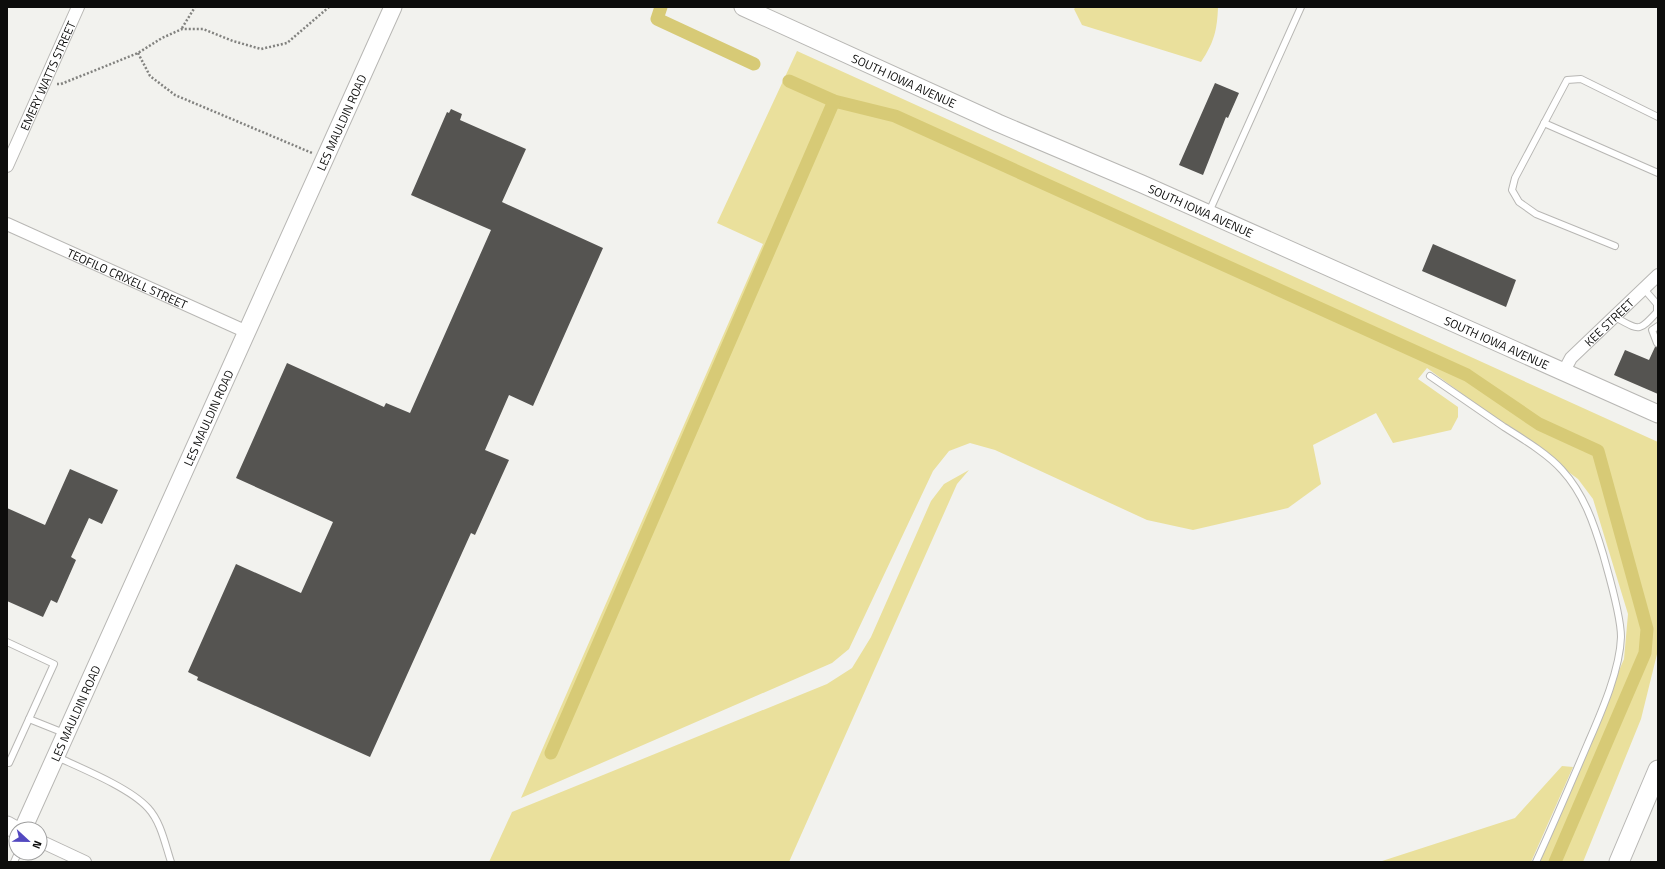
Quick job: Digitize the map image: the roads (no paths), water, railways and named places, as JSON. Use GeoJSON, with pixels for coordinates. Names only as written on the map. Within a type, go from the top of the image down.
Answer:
{"type":"FeatureCollection","features":[{"type":"Feature","properties":{"kind":"main road"},"geometry":{"type":"LineString","coordinates":[[1619,862],[1658,770]]}},
{"type":"Feature","properties":{"kind":"street","name":"EMERY WATTS STREET"},"geometry":{"type":"LineString","coordinates":[[7,166],[78,7]]}},
{"type":"Feature","properties":{"kind":"street","name":"LES MAULDIN ROAD"},"geometry":{"type":"LineString","coordinates":[[27,821],[393,7]]}},
{"type":"Feature","properties":{"kind":"street","name":"SOUTH IOWA AVENUE"},"geometry":{"type":"LineString","coordinates":[[744,7],[998,122],[1208,213],[1658,414]]}},
{"type":"Feature","properties":{"kind":"street","name":"TEOFILO CRIXELL STREET"},"geometry":{"type":"LineString","coordinates":[[7,224],[247,332]]}},
{"type":"Feature","properties":{"kind":"street","name":"KEE STREET"},"geometry":{"type":"LineString","coordinates":[[1564,371],[1571,358],[1658,275]]}},
{"type":"Feature","properties":{"kind":"street"},"geometry":{"type":"LineString","coordinates":[[48,845],[85,862]]}},
{"type":"Feature","properties":{"kind":"lane"},"geometry":{"type":"LineString","coordinates":[[1208,213],[1301,7]]}},
{"type":"Feature","properties":{"kind":"lane"},"geometry":{"type":"LineString","coordinates":[[1615,246],[1536,214],[1519,202],[1512,190],[1515,178],[1567,80],[1581,80],[1658,117]]}},
{"type":"Feature","properties":{"kind":"lane"},"geometry":{"type":"LineString","coordinates":[[1544,123],[1658,174]]}},
{"type":"Feature","properties":{"kind":"lane"},"geometry":{"type":"LineString","coordinates":[[1615,317],[1635,328],[1644,326],[1657,312],[1657,304],[1644,289]]}},
{"type":"Feature","properties":{"kind":"lane"},"geometry":{"type":"LineString","coordinates":[[1644,326],[1652,330],[1656,343]]}},
{"type":"Feature","properties":{"kind":"lane"},"geometry":{"type":"LineString","coordinates":[[1652,330],[1658,326]]}},
{"type":"Feature","properties":{"kind":"lane"},"geometry":{"type":"LineString","coordinates":[[1430,376],[1530,444],[1562,470],[1576,488],[1587,508],[1605,563],[1618,613],[1621,636],[1618,657],[1612,679],[1598,719],[1536,862]]}},
{"type":"Feature","properties":{"kind":"lane"},"geometry":{"type":"LineString","coordinates":[[7,642],[54,664],[9,763],[7,762]]}},
{"type":"Feature","properties":{"kind":"lane"},"geometry":{"type":"LineString","coordinates":[[29,719],[66,734]]}},
{"type":"Feature","properties":{"kind":"lane"},"geometry":{"type":"LineString","coordinates":[[56,756],[130,792],[149,808],[159,826],[171,862]]}},
{"type":"Feature","properties":{"kind":"waterway"},"geometry":{"type":"LineString","coordinates":[[661,7],[657,19],[754,64]]}},
{"type":"Feature","properties":{"kind":"waterway"},"geometry":{"type":"LineString","coordinates":[[789,81],[834,101],[895,116],[1467,375],[1539,424],[1598,451],[1647,629],[1645,653],[1555,862]]}},
{"type":"Feature","properties":{"kind":"waterway"},"geometry":{"type":"LineString","coordinates":[[551,753],[834,101]]}}]}
